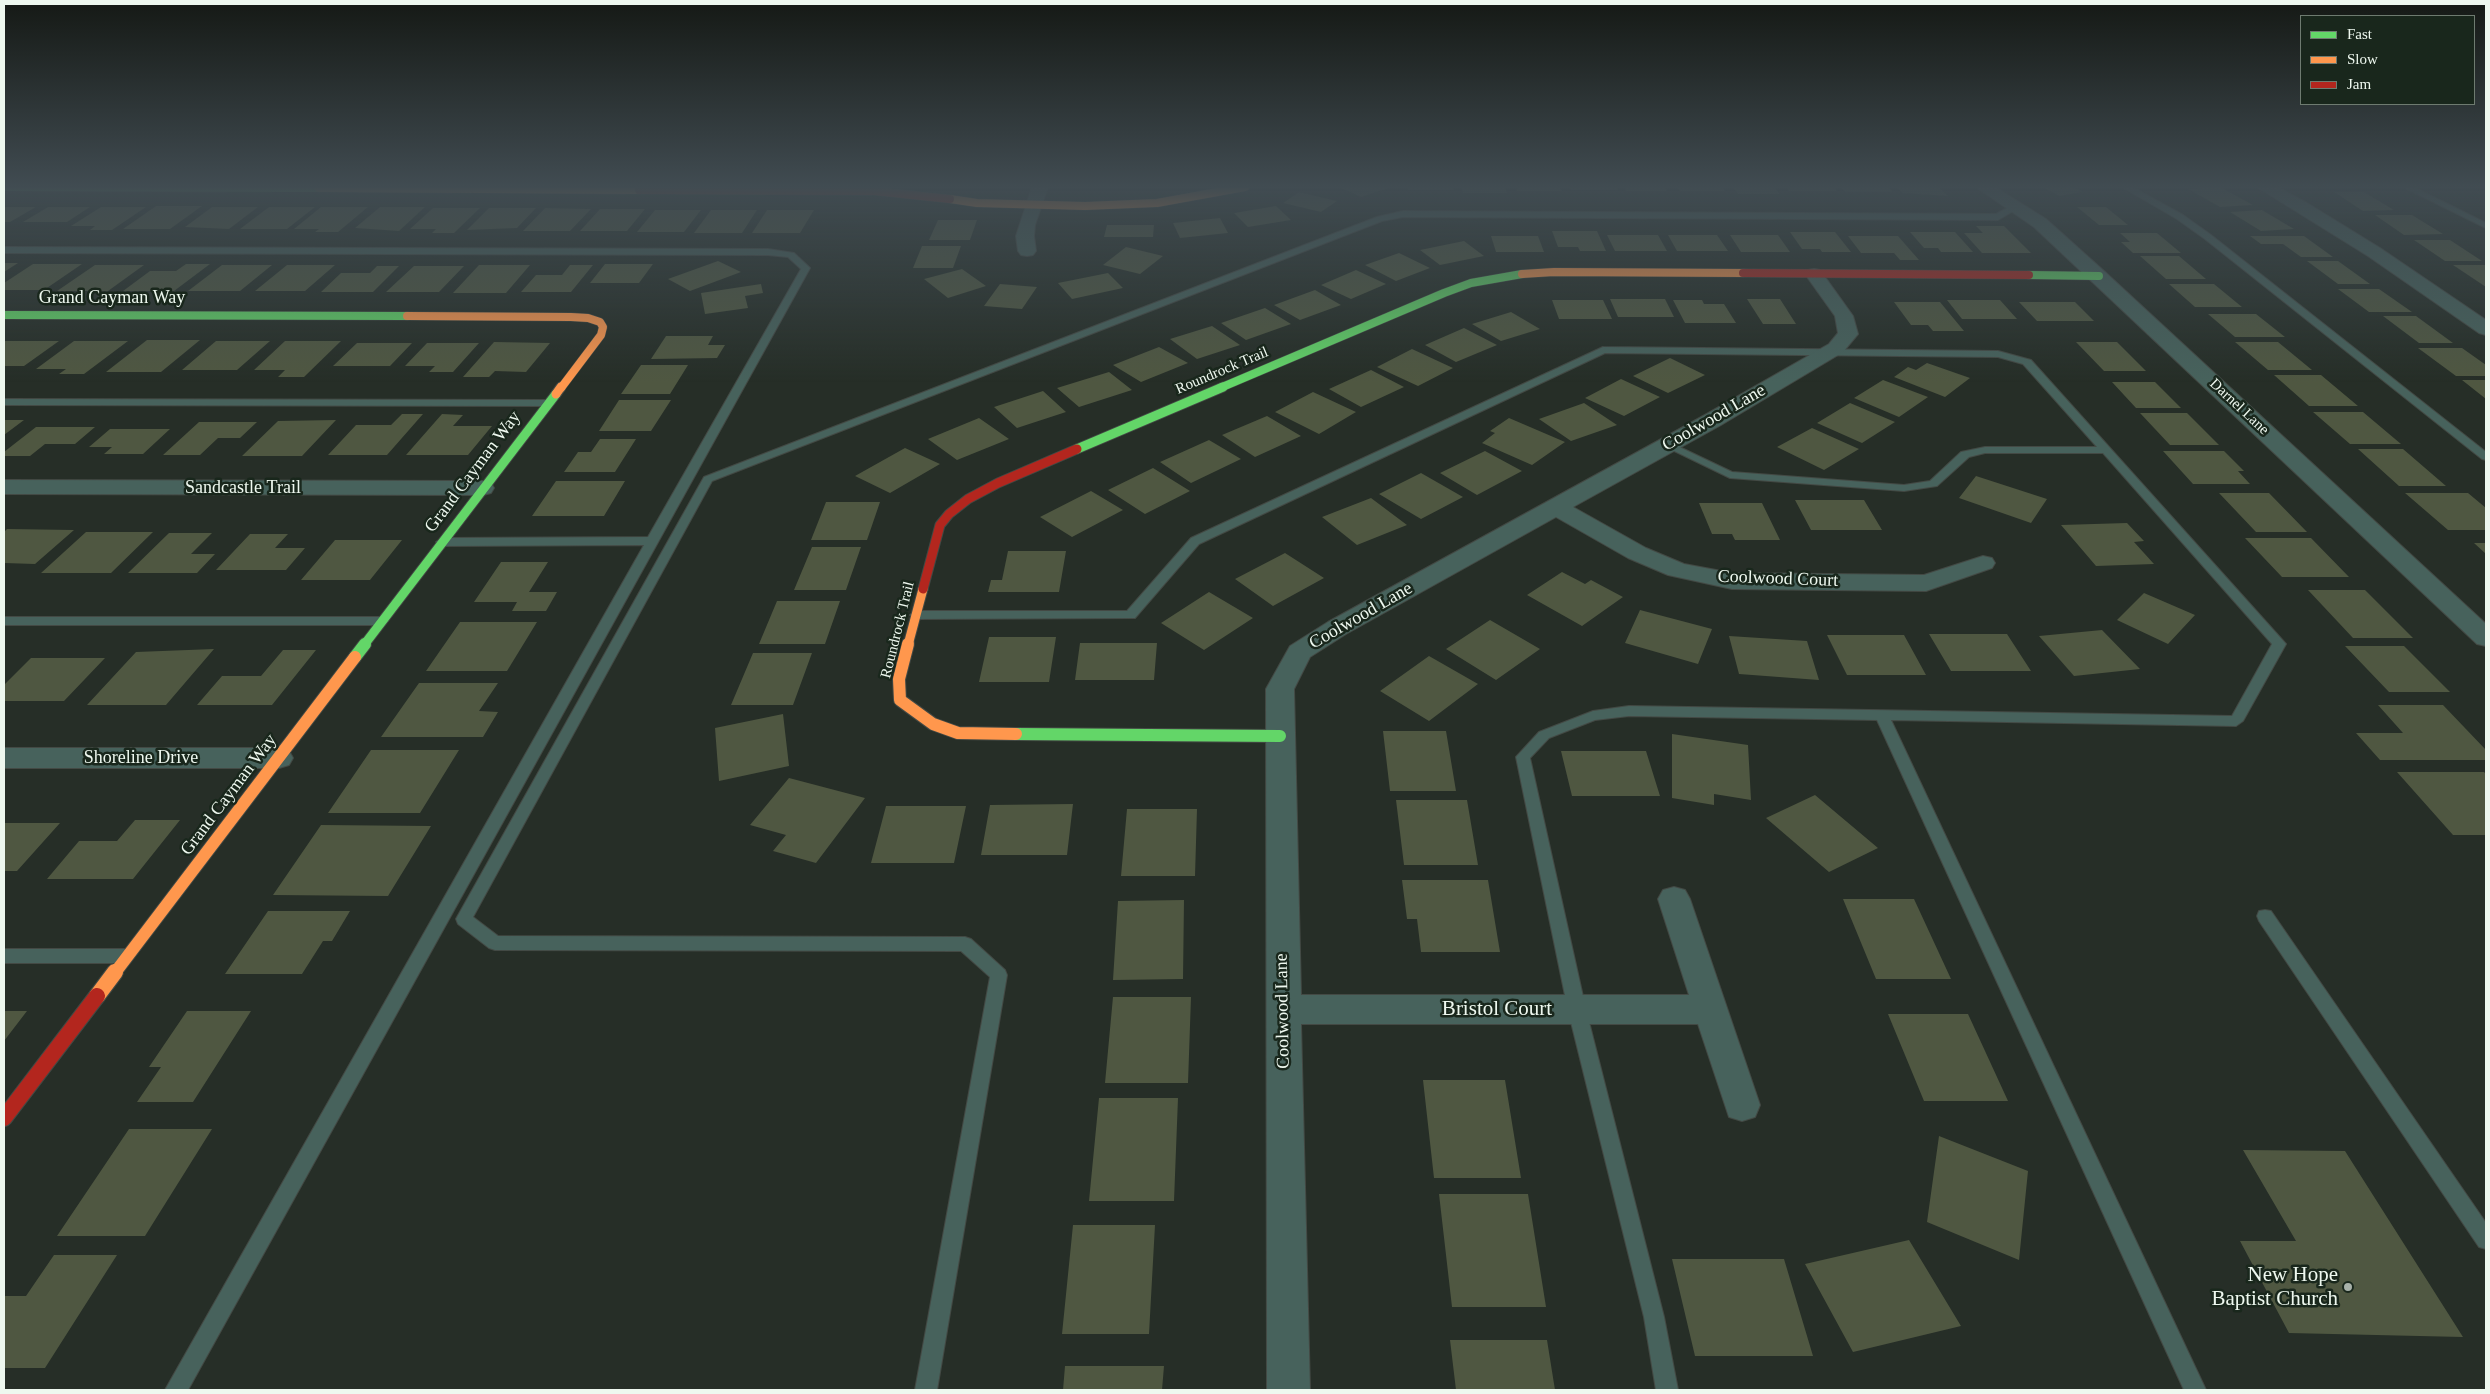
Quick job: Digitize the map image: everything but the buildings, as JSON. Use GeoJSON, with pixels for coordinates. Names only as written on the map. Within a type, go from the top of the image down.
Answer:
{"type":"FeatureCollection","features":[{"type":"Feature","properties":{"kind":"street","name":"Darnel Lane"},"geometry":{"type":"LineString","coordinates":[[2072,252],[2486,638]]}},
{"type":"Feature","properties":{"kind":"street"},"geometry":{"type":"LineString","coordinates":[[2374,252],[2486,329]]}},
{"type":"Feature","properties":{"kind":"street","name":"Roundrock Trail"},"geometry":{"type":"LineString","coordinates":[[1280,736],[958,733],[933,724],[900,700],[898,679],[940,524],[968,499],[998,483],[1444,292],[1471,283],[1531,273],[2099,276]]}},
{"type":"Feature","properties":{"kind":"street","name":"Coolwood Lane"},"geometry":{"type":"LineString","coordinates":[[1288,1390],[1280,689],[1299,652],[1337,628],[1667,445],[1836,348],[1848,334],[1844,316],[1814,274]]}},
{"type":"Feature","properties":{"kind":"street","name":"Grand Cayman Way"},"geometry":{"type":"LineString","coordinates":[[4,314],[561,317],[588,318],[600,322],[604,327],[601,335],[482,488],[4,1118]]}},
{"type":"Feature","properties":{"kind":"street","name":"Sandcastle Trail"},"geometry":{"type":"LineString","coordinates":[[4,488],[482,488]]}},
{"type":"Feature","properties":{"kind":"street","name":"Coolwood Court"},"geometry":{"type":"LineString","coordinates":[[1556,507],[1637,553],[1653,560],[1677,570],[1732,581],[1926,583],[1983,564]]}},
{"type":"Feature","properties":{"kind":"street","name":"Shoreline Drive"},"geometry":{"type":"LineString","coordinates":[[4,758],[279,758]]}},
{"type":"Feature","properties":{"kind":"street"},"geometry":{"type":"LineString","coordinates":[[1674,899],[1742,1105]]}},
{"type":"Feature","properties":{"kind":"street","name":"Bristol Court"},"geometry":{"type":"LineString","coordinates":[[1283,1009],[1710,1010]]}},
{"type":"Feature","properties":{"kind":"lane"},"geometry":{"type":"LineString","coordinates":[[176,1390],[806,268],[791,255],[768,252]]}},
{"type":"Feature","properties":{"kind":"lane"},"geometry":{"type":"LineString","coordinates":[[926,1390],[999,975],[965,944],[494,943],[464,919],[708,479],[1292,252]]}},
{"type":"Feature","properties":{"kind":"lane"},"geometry":{"type":"LineString","coordinates":[[2227,252],[2486,457]]}},
{"type":"Feature","properties":{"kind":"lane"},"geometry":{"type":"LineString","coordinates":[[916,615],[1130,615],[1195,541],[1603,350],[1825,354],[1998,354],[2028,362],[2279,644],[2236,721],[1628,711],[1593,716],[1544,735],[1523,757],[1577,1010],[1654,1317],[1667,1390]]}},
{"type":"Feature","properties":{"kind":"lane"},"geometry":{"type":"LineString","coordinates":[[4,402],[549,403]]}},
{"type":"Feature","properties":{"kind":"lane"},"geometry":{"type":"LineString","coordinates":[[1667,445],[1730,475],[1904,488],[1933,484],[1965,454],[1985,450],[2106,450]]}},
{"type":"Feature","properties":{"kind":"lane"},"geometry":{"type":"LineString","coordinates":[[442,542],[653,541]]}},
{"type":"Feature","properties":{"kind":"lane"},"geometry":{"type":"LineString","coordinates":[[4,620],[382,621]]}},
{"type":"Feature","properties":{"kind":"lane"},"geometry":{"type":"LineString","coordinates":[[1882,715],[2196,1390]]}},
{"type":"Feature","properties":{"kind":"lane"},"geometry":{"type":"LineString","coordinates":[[2265,916],[2486,1240]]}},
{"type":"Feature","properties":{"kind":"lane"},"geometry":{"type":"LineString","coordinates":[[4,956],[127,956]]}},
{"type":"Feature","properties":{"kind":"traffic: fast"},"geometry":{"type":"LineString","coordinates":[[1077,449],[1444,293],[1471,283],[1522,274]]}},
{"type":"Feature","properties":{"kind":"traffic: fast"},"geometry":{"type":"LineString","coordinates":[[2029,275],[2099,276]]}},
{"type":"Feature","properties":{"kind":"traffic: fast"},"geometry":{"type":"LineString","coordinates":[[4,315],[407,316]]}},
{"type":"Feature","properties":{"kind":"traffic: fast"},"geometry":{"type":"LineString","coordinates":[[355,657],[556,394]]}},
{"type":"Feature","properties":{"kind":"traffic: fast"},"geometry":{"type":"LineString","coordinates":[[1016,734],[1280,736]]}},
{"type":"Feature","properties":{"kind":"traffic: slow"},"geometry":{"type":"LineString","coordinates":[[1522,274],[1554,272],[1743,273]]}},
{"type":"Feature","properties":{"kind":"traffic: slow"},"geometry":{"type":"LineString","coordinates":[[407,316],[571,317],[588,318],[600,322],[603,327],[601,335],[556,394]]}},
{"type":"Feature","properties":{"kind":"traffic: slow"},"geometry":{"type":"LineString","coordinates":[[923,589],[899,679],[900,700],[933,724],[958,733],[1016,734]]}},
{"type":"Feature","properties":{"kind":"traffic: slow"},"geometry":{"type":"LineString","coordinates":[[97,996],[355,657]]}},
{"type":"Feature","properties":{"kind":"traffic: jam"},"geometry":{"type":"LineString","coordinates":[[1743,273],[2029,275]]}},
{"type":"Feature","properties":{"kind":"traffic: jam"},"geometry":{"type":"LineString","coordinates":[[923,589],[940,525],[949,514],[968,499],[998,483],[1077,449]]}},
{"type":"Feature","properties":{"kind":"traffic: jam"},"geometry":{"type":"LineString","coordinates":[[4,1118],[97,996]]}},
{"type":"Feature","properties":{"kind":"place","name":"New Hope Baptist Church"},"geometry":{"type":"Point","coordinates":[2348,1287]}}]}
